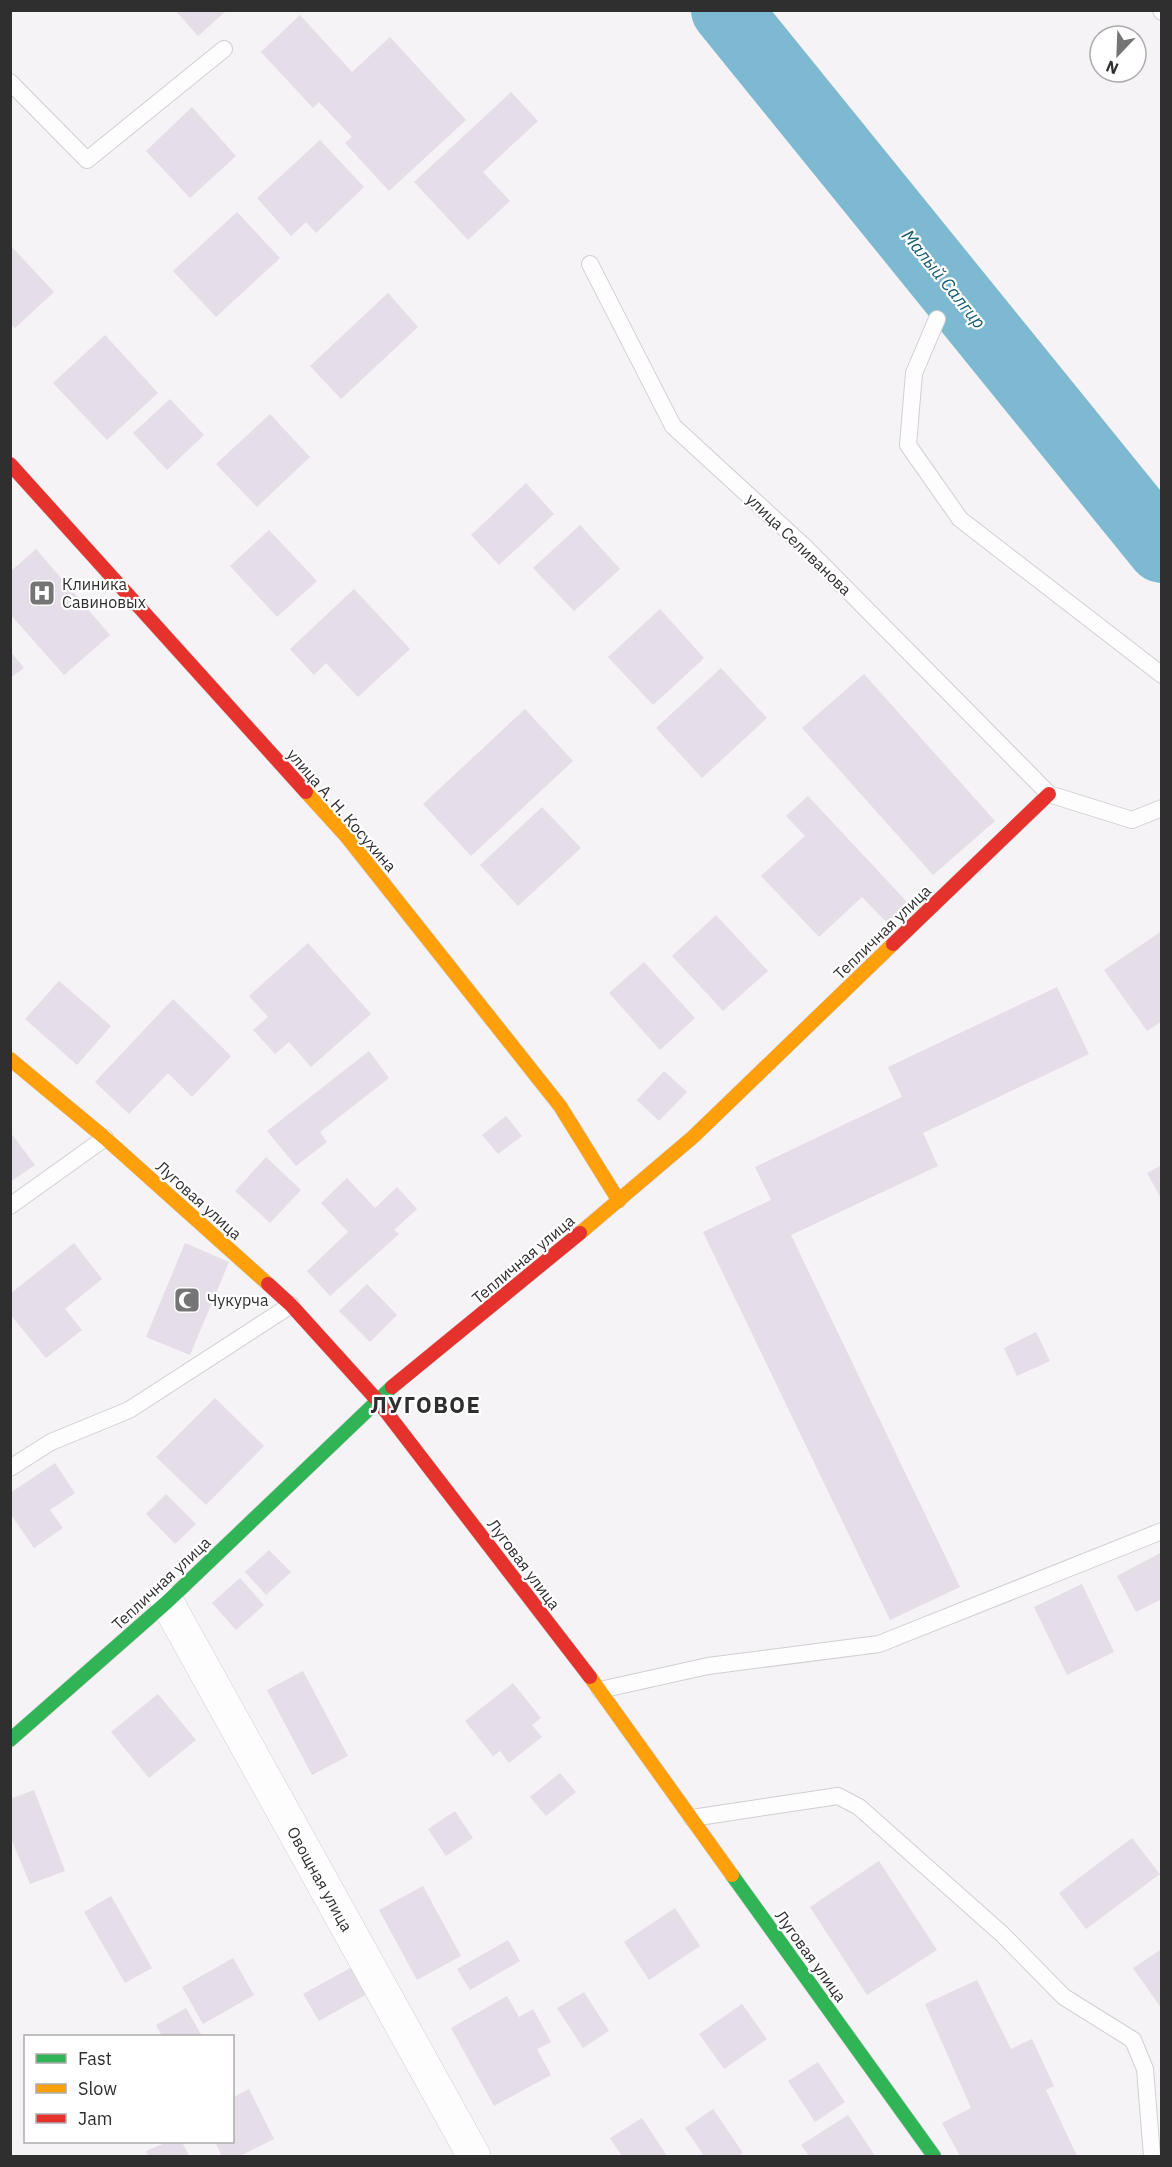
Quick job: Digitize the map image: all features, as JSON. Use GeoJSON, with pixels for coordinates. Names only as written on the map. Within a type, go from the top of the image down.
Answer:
{"type":"FeatureCollection","features":[{"type":"Feature","properties":{"kind":"street","name":"улица А. Н. Косухина"},"geometry":{"type":"LineString","coordinates":[[10,464],[346,836],[560,1106],[619,1201]]}},
{"type":"Feature","properties":{"kind":"street","name":"Тепличная улица"},"geometry":{"type":"LineString","coordinates":[[10,1740],[167,1602],[377,1400],[619,1201],[693,1137],[1049,794]]}},
{"type":"Feature","properties":{"kind":"street","name":"Луговая улица"},"geometry":{"type":"LineString","coordinates":[[10,1059],[105,1138],[291,1305],[377,1400],[600,1690],[934,2157]]}},
{"type":"Feature","properties":{"kind":"street","name":"Овощная улица"},"geometry":{"type":"LineString","coordinates":[[167,1602],[474,2157]]}},
{"type":"Feature","properties":{"kind":"lane"},"geometry":{"type":"LineString","coordinates":[[10,82],[87,160],[224,49]]}},
{"type":"Feature","properties":{"kind":"lane","name":"улица Селиванова"},"geometry":{"type":"LineString","coordinates":[[590,264],[673,426],[807,549],[1049,794]]}},
{"type":"Feature","properties":{"kind":"lane"},"geometry":{"type":"LineString","coordinates":[[937,319],[914,373],[908,445],[960,519],[1161,675]]}},
{"type":"Feature","properties":{"kind":"lane"},"geometry":{"type":"LineString","coordinates":[[1049,794],[1132,820],[1161,808]]}},
{"type":"Feature","properties":{"kind":"lane"},"geometry":{"type":"LineString","coordinates":[[10,1206],[105,1138]]}},
{"type":"Feature","properties":{"kind":"lane"},"geometry":{"type":"LineString","coordinates":[[10,1468],[51,1442],[129,1410],[291,1305]]}},
{"type":"Feature","properties":{"kind":"lane"},"geometry":{"type":"LineString","coordinates":[[600,1690],[708,1666],[879,1644],[1161,1531]]}},
{"type":"Feature","properties":{"kind":"lane"},"geometry":{"type":"LineString","coordinates":[[692,1818],[838,1796],[859,1807],[1002,1934],[1064,1997],[1133,2040],[1145,2069],[1152,2157]]}},
{"type":"Feature","properties":{"kind":"building"},"geometry":{"type":"Polygon","coordinates":[[[175,10],[227,10],[198,36],[175,10]]]}},
{"type":"Feature","properties":{"kind":"building"},"geometry":{"type":"Polygon","coordinates":[[[300,15],[352,72],[390,37],[466,120],[389,191],[345,143],[352,137],[319,102],[313,108],[261,52],[300,15]]]}},
{"type":"Feature","properties":{"kind":"building"},"geometry":{"type":"Polygon","coordinates":[[[511,92],[538,121],[483,172],[510,201],[468,240],[414,182],[511,92]]]}},
{"type":"Feature","properties":{"kind":"building"},"geometry":{"type":"Polygon","coordinates":[[[192,107],[236,156],[190,198],[146,151],[192,107]]]}},
{"type":"Feature","properties":{"kind":"building"},"geometry":{"type":"Polygon","coordinates":[[[320,140],[364,187],[316,233],[306,222],[291,236],[257,198],[320,140]]]}},
{"type":"Feature","properties":{"kind":"building"},"geometry":{"type":"Polygon","coordinates":[[[237,212],[280,258],[216,317],[173,271],[237,212]]]}},
{"type":"Feature","properties":{"kind":"building"},"geometry":{"type":"Polygon","coordinates":[[[10,245],[54,292],[15,328],[10,324],[10,245]]]}},
{"type":"Feature","properties":{"kind":"building"},"geometry":{"type":"Polygon","coordinates":[[[388,293],[418,327],[341,399],[310,366],[388,293]]]}},
{"type":"Feature","properties":{"kind":"building"},"geometry":{"type":"Polygon","coordinates":[[[105,335],[158,393],[107,440],[53,383],[105,335]]]}},
{"type":"Feature","properties":{"kind":"building"},"geometry":{"type":"Polygon","coordinates":[[[170,399],[204,435],[167,470],[133,433],[170,399]]]}},
{"type":"Feature","properties":{"kind":"building"},"geometry":{"type":"Polygon","coordinates":[[[270,414],[310,457],[257,507],[216,464],[270,414]]]}},
{"type":"Feature","properties":{"kind":"building"},"geometry":{"type":"Polygon","coordinates":[[[526,483],[554,514],[499,565],[471,535],[526,483]]]}},
{"type":"Feature","properties":{"kind":"building"},"geometry":{"type":"Polygon","coordinates":[[[580,525],[620,569],[574,611],[533,568],[580,525]]]}},
{"type":"Feature","properties":{"kind":"building"},"geometry":{"type":"Polygon","coordinates":[[[269,530],[317,581],[277,617],[230,566],[269,530]]]}},
{"type":"Feature","properties":{"kind":"building","name":"Клиника Савиновых"},"geometry":{"type":"Polygon","coordinates":[[[36,549],[110,635],[64,675],[10,614],[10,572],[36,549]]]}},
{"type":"Feature","properties":{"kind":"building"},"geometry":{"type":"Polygon","coordinates":[[[354,589],[410,649],[358,697],[326,663],[314,675],[290,649],[354,589]]]}},
{"type":"Feature","properties":{"kind":"building"},"geometry":{"type":"Polygon","coordinates":[[[660,609],[704,658],[653,705],[608,657],[660,609]]]}},
{"type":"Feature","properties":{"kind":"building"},"geometry":{"type":"Polygon","coordinates":[[[10,651],[24,668],[10,678],[10,651]]]}},
{"type":"Feature","properties":{"kind":"building"},"geometry":{"type":"Polygon","coordinates":[[[721,668],[767,718],[702,778],[656,728],[721,668]]]}},
{"type":"Feature","properties":{"kind":"building"},"geometry":{"type":"Polygon","coordinates":[[[864,674],[995,821],[933,875],[802,728],[864,674]]]}},
{"type":"Feature","properties":{"kind":"building"},"geometry":{"type":"Polygon","coordinates":[[[525,709],[573,761],[471,856],[423,804],[525,709]]]}},
{"type":"Feature","properties":{"kind":"building"},"geometry":{"type":"Polygon","coordinates":[[[808,796],[908,903],[887,923],[862,897],[819,937],[761,876],[805,836],[786,816],[808,796]]]}},
{"type":"Feature","properties":{"kind":"building"},"geometry":{"type":"Polygon","coordinates":[[[542,807],[581,848],[518,906],[480,865],[542,807]]]}},
{"type":"Feature","properties":{"kind":"building"},"geometry":{"type":"Polygon","coordinates":[[[716,915],[768,971],[723,1011],[672,956],[716,915]]]}},
{"type":"Feature","properties":{"kind":"building"},"geometry":{"type":"Polygon","coordinates":[[[1162,931],[1162,1021],[1147,1031],[1104,970],[1162,931]]]}},
{"type":"Feature","properties":{"kind":"building"},"geometry":{"type":"Polygon","coordinates":[[[308,943],[371,1014],[311,1067],[289,1042],[275,1054],[253,1030],[268,1017],[249,996],[308,943]]]}},
{"type":"Feature","properties":{"kind":"building"},"geometry":{"type":"Polygon","coordinates":[[[644,962],[695,1018],[660,1050],[609,993],[644,962]]]}},
{"type":"Feature","properties":{"kind":"building"},"geometry":{"type":"Polygon","coordinates":[[[59,981],[111,1026],[77,1065],[25,1019],[59,981]]]}},
{"type":"Feature","properties":{"kind":"building"},"geometry":{"type":"Polygon","coordinates":[[[1057,987],[1089,1054],[923,1133],[938,1166],[791,1235],[960,1587],[890,1620],[703,1232],[771,1200],[755,1167],[902,1097],[888,1067],[1057,987]]]}},
{"type":"Feature","properties":{"kind":"building"},"geometry":{"type":"Polygon","coordinates":[[[173,999],[231,1056],[192,1097],[168,1073],[129,1114],[95,1082],[173,999]]]}},
{"type":"Feature","properties":{"kind":"building"},"geometry":{"type":"Polygon","coordinates":[[[369,1051],[389,1078],[320,1132],[327,1142],[296,1166],[267,1131],[369,1051]]]}},
{"type":"Feature","properties":{"kind":"building"},"geometry":{"type":"Polygon","coordinates":[[[664,1071],[687,1092],[659,1121],[637,1100],[664,1071]]]}},
{"type":"Feature","properties":{"kind":"building"},"geometry":{"type":"Polygon","coordinates":[[[506,1116],[522,1136],[498,1154],[482,1135],[506,1116]]]}},
{"type":"Feature","properties":{"kind":"building"},"geometry":{"type":"Polygon","coordinates":[[[10,1132],[35,1165],[10,1182],[10,1132]]]}},
{"type":"Feature","properties":{"kind":"building"},"geometry":{"type":"Polygon","coordinates":[[[266,1157],[301,1190],[270,1223],[235,1191],[266,1157]]]}},
{"type":"Feature","properties":{"kind":"building"},"geometry":{"type":"Polygon","coordinates":[[[1162,1165],[1162,1200],[1147,1173],[1162,1165]]]}},
{"type":"Feature","properties":{"kind":"building"},"geometry":{"type":"Polygon","coordinates":[[[347,1178],[375,1208],[397,1187],[417,1209],[394,1230],[399,1234],[330,1296],[307,1271],[348,1232],[321,1203],[347,1178]]]}},
{"type":"Feature","properties":{"kind":"building"},"geometry":{"type":"Polygon","coordinates":[[[74,1243],[102,1279],[65,1309],[82,1330],[46,1358],[10,1314],[10,1294],[74,1243]]]}},
{"type":"Feature","properties":{"kind":"building","name":"Чукурча"},"geometry":{"type":"Polygon","coordinates":[[[185,1243],[229,1262],[190,1355],[146,1337],[185,1243]]]}},
{"type":"Feature","properties":{"kind":"building"},"geometry":{"type":"Polygon","coordinates":[[[367,1284],[397,1315],[370,1342],[339,1311],[367,1284]]]}},
{"type":"Feature","properties":{"kind":"building"},"geometry":{"type":"Polygon","coordinates":[[[1036,1332],[1050,1361],[1017,1376],[1004,1348],[1036,1332]]]}},
{"type":"Feature","properties":{"kind":"building"},"geometry":{"type":"Polygon","coordinates":[[[215,1398],[264,1446],[206,1505],[156,1457],[215,1398]]]}},
{"type":"Feature","properties":{"kind":"building"},"geometry":{"type":"Polygon","coordinates":[[[55,1463],[75,1493],[50,1510],[63,1528],[34,1548],[10,1513],[10,1493],[55,1463]]]}},
{"type":"Feature","properties":{"kind":"building"},"geometry":{"type":"Polygon","coordinates":[[[166,1494],[196,1524],[175,1544],[146,1514],[166,1494]]]}},
{"type":"Feature","properties":{"kind":"building"},"geometry":{"type":"Polygon","coordinates":[[[269,1550],[291,1572],[266,1595],[245,1572],[269,1550]]]}},
{"type":"Feature","properties":{"kind":"building"},"geometry":{"type":"Polygon","coordinates":[[[1162,1552],[1162,1599],[1136,1612],[1117,1576],[1162,1552]]]}},
{"type":"Feature","properties":{"kind":"building"},"geometry":{"type":"Polygon","coordinates":[[[240,1578],[264,1605],[236,1630],[212,1603],[240,1578]]]}},
{"type":"Feature","properties":{"kind":"building"},"geometry":{"type":"Polygon","coordinates":[[[1082,1584],[1114,1652],[1067,1675],[1034,1607],[1082,1584]]]}},
{"type":"Feature","properties":{"kind":"building"},"geometry":{"type":"Polygon","coordinates":[[[303,1671],[348,1756],[312,1775],[267,1690],[303,1671]]]}},
{"type":"Feature","properties":{"kind":"building"},"geometry":{"type":"Polygon","coordinates":[[[513,1683],[541,1718],[532,1725],[542,1737],[509,1763],[500,1751],[493,1756],[465,1721],[513,1683]]]}},
{"type":"Feature","properties":{"kind":"building"},"geometry":{"type":"Polygon","coordinates":[[[158,1694],[196,1740],[149,1778],[111,1732],[158,1694]]]}},
{"type":"Feature","properties":{"kind":"building"},"geometry":{"type":"Polygon","coordinates":[[[560,1773],[576,1792],[546,1816],[530,1797],[560,1773]]]}},
{"type":"Feature","properties":{"kind":"building"},"geometry":{"type":"Polygon","coordinates":[[[34,1790],[65,1871],[30,1884],[10,1836],[10,1799],[34,1790]]]}},
{"type":"Feature","properties":{"kind":"building"},"geometry":{"type":"Polygon","coordinates":[[[455,1811],[473,1838],[446,1856],[428,1829],[455,1811]]]}},
{"type":"Feature","properties":{"kind":"building"},"geometry":{"type":"Polygon","coordinates":[[[1132,1838],[1160,1874],[1086,1929],[1059,1893],[1132,1838]]]}},
{"type":"Feature","properties":{"kind":"building"},"geometry":{"type":"Polygon","coordinates":[[[879,1861],[937,1950],[867,1995],[810,1907],[879,1861]]]}},
{"type":"Feature","properties":{"kind":"building"},"geometry":{"type":"Polygon","coordinates":[[[423,1886],[461,1956],[417,1980],[379,1910],[423,1886]]]}},
{"type":"Feature","properties":{"kind":"building"},"geometry":{"type":"Polygon","coordinates":[[[111,1896],[152,1968],[125,1983],[84,1912],[111,1896]]]}},
{"type":"Feature","properties":{"kind":"building"},"geometry":{"type":"Polygon","coordinates":[[[675,1908],[700,1946],[649,1980],[624,1942],[675,1908]]]}},
{"type":"Feature","properties":{"kind":"building"},"geometry":{"type":"Polygon","coordinates":[[[508,1940],[520,1961],[470,1990],[457,1969],[508,1940]]]}},
{"type":"Feature","properties":{"kind":"building"},"geometry":{"type":"Polygon","coordinates":[[[1162,1949],[1162,2009],[1133,1968],[1162,1949]]]}},
{"type":"Feature","properties":{"kind":"building"},"geometry":{"type":"Polygon","coordinates":[[[233,1958],[254,1995],[203,2024],[182,1987],[233,1958]]]}},
{"type":"Feature","properties":{"kind":"building"},"geometry":{"type":"Polygon","coordinates":[[[352,1967],[367,1994],[319,2021],[303,1994],[352,1967]]]}},
{"type":"Feature","properties":{"kind":"building"},"geometry":{"type":"Polygon","coordinates":[[[977,1980],[1011,2049],[1032,2039],[1054,2086],[1046,2090],[1077,2156],[960,2156],[942,2123],[971,2108],[925,2004],[977,1980]]]}},
{"type":"Feature","properties":{"kind":"building"},"geometry":{"type":"Polygon","coordinates":[[[584,1992],[609,2031],[583,2048],[557,2008],[584,1992]]]}},
{"type":"Feature","properties":{"kind":"building"},"geometry":{"type":"Polygon","coordinates":[[[507,1996],[519,2017],[533,2009],[551,2042],[537,2049],[551,2075],[494,2106],[451,2028],[507,1996]]]}},
{"type":"Feature","properties":{"kind":"building"},"geometry":{"type":"Polygon","coordinates":[[[742,2004],[767,2039],[724,2069],[699,2034],[742,2004]]]}},
{"type":"Feature","properties":{"kind":"building"},"geometry":{"type":"Polygon","coordinates":[[[186,2008],[201,2035],[161,2035],[156,2025],[186,2008]]]}},
{"type":"Feature","properties":{"kind":"building"},"geometry":{"type":"Polygon","coordinates":[[[818,2062],[845,2102],[815,2122],[788,2081],[818,2062]]]}},
{"type":"Feature","properties":{"kind":"building"},"geometry":{"type":"Polygon","coordinates":[[[249,2089],[274,2139],[240,2156],[222,2156],[216,2143],[234,2143],[234,2097],[249,2089]]]}},
{"type":"Feature","properties":{"kind":"building"},"geometry":{"type":"Polygon","coordinates":[[[713,2109],[743,2153],[738,2156],[704,2156],[685,2128],[713,2109]]]}},
{"type":"Feature","properties":{"kind":"building"},"geometry":{"type":"Polygon","coordinates":[[[848,2115],[875,2156],[809,2156],[801,2145],[848,2115]]]}},
{"type":"Feature","properties":{"kind":"building"},"geometry":{"type":"Polygon","coordinates":[[[642,2118],[667,2156],[622,2156],[610,2138],[642,2118]]]}},
{"type":"Feature","properties":{"kind":"building"},"geometry":{"type":"Polygon","coordinates":[[[166,2143],[182,2143],[189,2156],[148,2156],[146,2151],[166,2143]]]}},
{"type":"Feature","properties":{"kind":"waterway","name":"Малый Салгир"},"geometry":{"type":"LineString","coordinates":[[726,10],[1162,548]]}},
{"type":"Feature","properties":{"kind":"traffic: fast"},"geometry":{"type":"LineString","coordinates":[[10,1740],[167,1602],[392,1387]]}},
{"type":"Feature","properties":{"kind":"traffic: fast"},"geometry":{"type":"LineString","coordinates":[[732,1875],[934,2156]]}},
{"type":"Feature","properties":{"kind":"traffic: slow"},"geometry":{"type":"LineString","coordinates":[[306,792],[346,836],[560,1106],[619,1201]]}},
{"type":"Feature","properties":{"kind":"traffic: slow"},"geometry":{"type":"LineString","coordinates":[[580,1233],[693,1137],[893,944]]}},
{"type":"Feature","properties":{"kind":"traffic: slow"},"geometry":{"type":"LineString","coordinates":[[10,1059],[105,1138],[268,1284]]}},
{"type":"Feature","properties":{"kind":"traffic: slow"},"geometry":{"type":"LineString","coordinates":[[590,1677],[732,1875]]}},
{"type":"Feature","properties":{"kind":"traffic: jam"},"geometry":{"type":"LineString","coordinates":[[10,464],[306,792]]}},
{"type":"Feature","properties":{"kind":"traffic: jam"},"geometry":{"type":"LineString","coordinates":[[893,944],[1049,794]]}},
{"type":"Feature","properties":{"kind":"traffic: jam"},"geometry":{"type":"LineString","coordinates":[[392,1387],[580,1233]]}},
{"type":"Feature","properties":{"kind":"traffic: jam"},"geometry":{"type":"LineString","coordinates":[[268,1284],[291,1305],[377,1400],[590,1677]]}},
{"type":"Feature","properties":{"kind":"place","name":"Клиника Савиновых"},"geometry":{"type":"Point","coordinates":[42,593]}},
{"type":"Feature","properties":{"kind":"place","name":"Чукурча"},"geometry":{"type":"Point","coordinates":[187,1300]}},
{"type":"Feature","properties":{"kind":"district","name":"ЛУГОВОЕ"},"geometry":{"type":"Point","coordinates":[426,1404]}}]}
